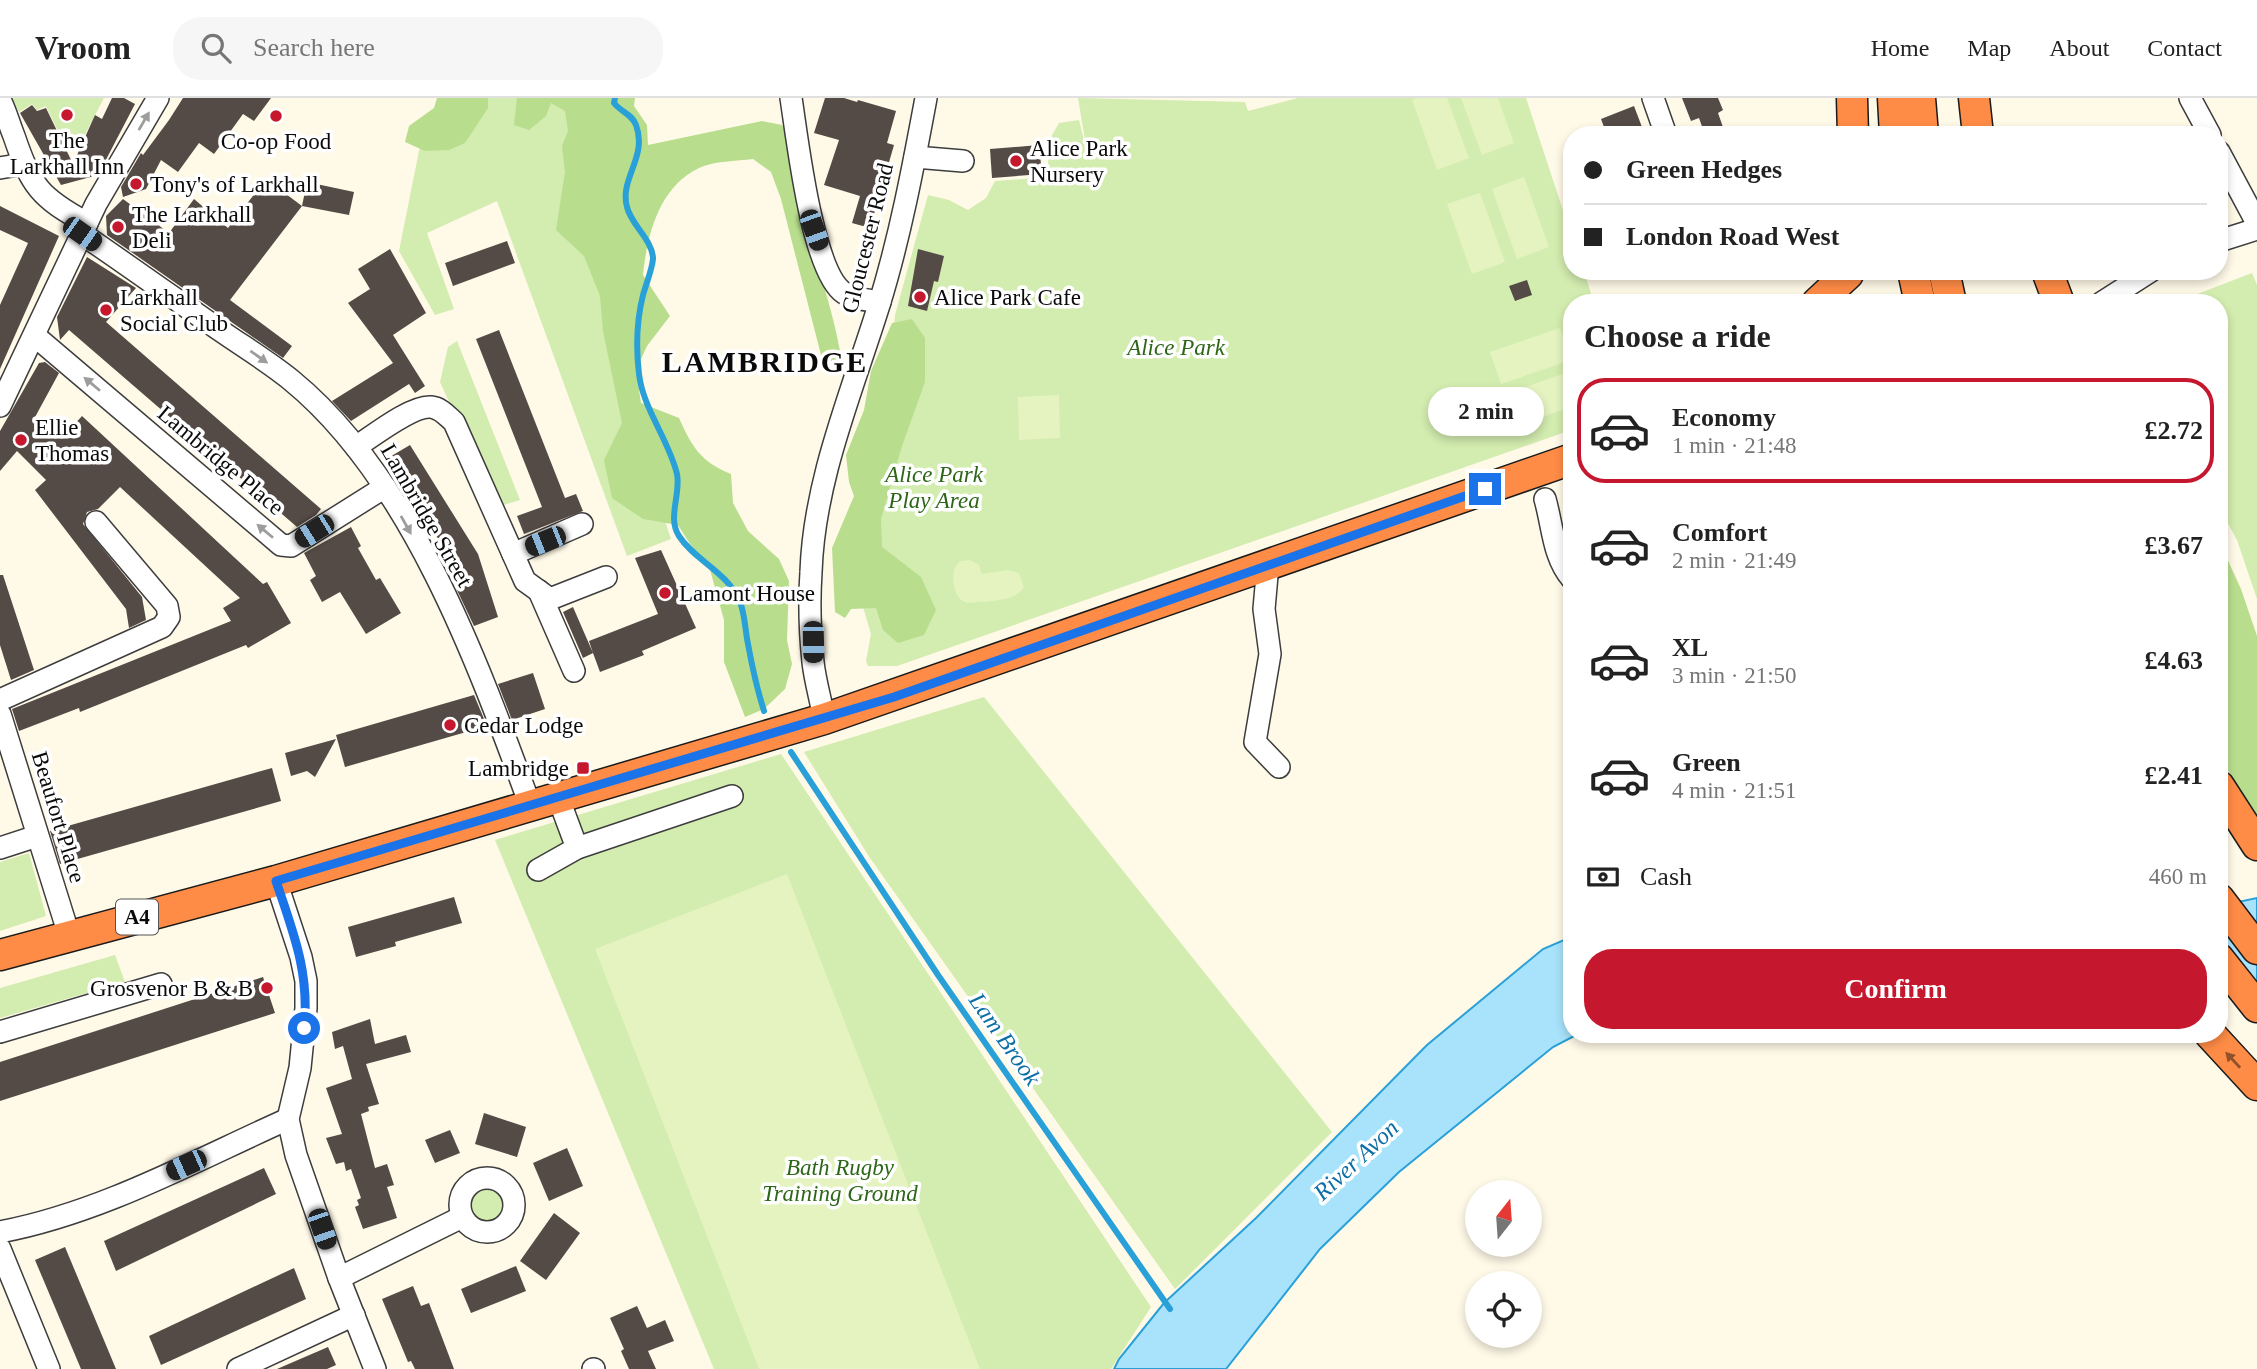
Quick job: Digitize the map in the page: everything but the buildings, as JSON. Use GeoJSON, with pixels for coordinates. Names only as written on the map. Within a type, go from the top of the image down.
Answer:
{"type":"FeatureCollection","features":[{"type":"Feature","properties":{"kind":"highway"},"geometry":{"type":"LineString","coordinates":[[1852,98],[1853,126]]}},
{"type":"Feature","properties":{"kind":"highway"},"geometry":{"type":"LineString","coordinates":[[1893,98],[1895,126]]}},
{"type":"Feature","properties":{"kind":"highway"},"geometry":{"type":"LineString","coordinates":[[1920,98],[1922,126]]}},
{"type":"Feature","properties":{"kind":"highway"},"geometry":{"type":"LineString","coordinates":[[1975,98],[1977,126]]}},
{"type":"Feature","properties":{"kind":"highway"},"geometry":{"type":"LineString","coordinates":[[1827,294],[1842,280]]}},
{"type":"Feature","properties":{"kind":"highway","name":"A4"},"geometry":{"type":"LineString","coordinates":[[0,955],[276,881],[824,719],[1563,462]]}},
{"type":"Feature","properties":{"kind":"highway"},"geometry":{"type":"LineString","coordinates":[[2228,800],[2257,845]]}},
{"type":"Feature","properties":{"kind":"highway"},"geometry":{"type":"LineString","coordinates":[[2228,911],[2257,949]]}},
{"type":"Feature","properties":{"kind":"highway"},"geometry":{"type":"LineString","coordinates":[[2228,970],[2257,1007]]}},
{"type":"Feature","properties":{"kind":"highway"},"geometry":{"type":"LineString","coordinates":[[2218,1043],[2257,1085]]}},
{"type":"Feature","properties":{"kind":"street"},"geometry":{"type":"LineString","coordinates":[[0,406],[85,229],[158,98]]}},
{"type":"Feature","properties":{"kind":"street"},"geometry":{"type":"LineString","coordinates":[[791,98],[808,212],[832,278],[841,292],[880,302]]}},
{"type":"Feature","properties":{"kind":"street","name":"Gloucester Road"},"geometry":{"type":"LineString","coordinates":[[824,719],[813,663],[811,572],[815,533],[822,491],[837,437],[880,302],[915,157],[926,98]]}},
{"type":"Feature","properties":{"kind":"street"},"geometry":{"type":"LineString","coordinates":[[1653,98],[1663,126]]}},
{"type":"Feature","properties":{"kind":"street"},"geometry":{"type":"LineString","coordinates":[[2190,98],[2205,126]]}},
{"type":"Feature","properties":{"kind":"street"},"geometry":{"type":"LineString","coordinates":[[0,100],[24,164],[38,190],[85,229],[291,380],[356,447]]}},
{"type":"Feature","properties":{"kind":"street"},"geometry":{"type":"LineString","coordinates":[[915,157],[963,161]]}},
{"type":"Feature","properties":{"kind":"street"},"geometry":{"type":"LineString","coordinates":[[0,169],[24,164]]}},
{"type":"Feature","properties":{"kind":"street"},"geometry":{"type":"LineString","coordinates":[[2228,169],[2257,223]]}},
{"type":"Feature","properties":{"kind":"street"},"geometry":{"type":"LineString","coordinates":[[2228,238],[2257,229]]}},
{"type":"Feature","properties":{"kind":"street"},"geometry":{"type":"LineString","coordinates":[[2115,294],[2137,280]]}},
{"type":"Feature","properties":{"kind":"street","name":"Lambridge Place"},"geometry":{"type":"LineString","coordinates":[[35,336],[281,545],[291,545],[385,488]]}},
{"type":"Feature","properties":{"kind":"street","name":"Lambridge Street"},"geometry":{"type":"LineString","coordinates":[[574,671],[539,591],[525,581],[454,422],[443,411],[431,407],[417,408],[356,447],[385,488],[439,583],[544,801],[577,848]]}},
{"type":"Feature","properties":{"kind":"street"},"geometry":{"type":"LineString","coordinates":[[1563,462],[1547,482],[1545,499],[1553,528],[1556,555],[1563,566]]}},
{"type":"Feature","properties":{"kind":"street"},"geometry":{"type":"LineString","coordinates":[[1518,479],[1545,499]]}},
{"type":"Feature","properties":{"kind":"street"},"geometry":{"type":"LineString","coordinates":[[0,699],[162,627],[169,617],[167,606],[96,522]]}},
{"type":"Feature","properties":{"kind":"street"},"geometry":{"type":"LineString","coordinates":[[513,554],[582,524]]}},
{"type":"Feature","properties":{"kind":"street"},"geometry":{"type":"LineString","coordinates":[[1268,564],[1264,609],[1270,654],[1255,742],[1279,766]]}},
{"type":"Feature","properties":{"kind":"street"},"geometry":{"type":"LineString","coordinates":[[539,591],[550,598],[606,577]]}},
{"type":"Feature","properties":{"kind":"street","name":"Beaufort Place"},"geometry":{"type":"LineString","coordinates":[[0,714],[69,935]]}},
{"type":"Feature","properties":{"kind":"street"},"geometry":{"type":"LineString","coordinates":[[538,870],[577,848],[732,796]]}},
{"type":"Feature","properties":{"kind":"street"},"geometry":{"type":"LineString","coordinates":[[0,848],[37,836]]}},
{"type":"Feature","properties":{"kind":"street"},"geometry":{"type":"LineString","coordinates":[[276,881],[301,957],[306,981],[300,1068],[288,1119],[296,1155],[339,1278],[375,1369]]}},
{"type":"Feature","properties":{"kind":"street"},"geometry":{"type":"LineString","coordinates":[[0,1032],[161,984]]}},
{"type":"Feature","properties":{"kind":"street"},"geometry":{"type":"LineString","coordinates":[[0,1232],[45,1223],[84,1210],[288,1119]]}},
{"type":"Feature","properties":{"kind":"street"},"geometry":{"type":"LineString","coordinates":[[339,1278],[462,1217]]}},
{"type":"Feature","properties":{"kind":"street"},"geometry":{"type":"LineString","coordinates":[[0,1249],[49,1369]]}},
{"type":"Feature","properties":{"kind":"street"},"geometry":{"type":"LineString","coordinates":[[238,1369],[354,1315]]}},
{"type":"Feature","properties":{"kind":"green space"},"geometry":{"type":"Polygon","coordinates":[[[12,98],[104,98],[82,140],[64,144],[46,106],[37,110],[32,104],[19,112],[12,98]]]}},
{"type":"Feature","properties":{"kind":"green space"},"geometry":{"type":"Polygon","coordinates":[[[437,98],[488,98],[488,108],[465,143],[449,150],[425,151],[405,142],[409,126],[434,108],[437,98]]]}},
{"type":"Feature","properties":{"kind":"green space"},"geometry":{"type":"Polygon","coordinates":[[[464,98],[593,98],[617,376],[671,539],[627,556],[497,201],[427,233],[454,309],[435,315],[399,251],[421,141],[464,98]]]}},
{"type":"Feature","properties":{"kind":"green space"},"geometry":{"type":"Polygon","coordinates":[[[517,98],[635,98],[634,106],[647,125],[648,145],[762,121],[782,125],[787,134],[810,240],[840,351],[834,363],[821,355],[781,199],[771,172],[753,159],[699,168],[685,176],[665,200],[652,229],[643,275],[670,316],[647,346],[636,370],[641,403],[679,418],[688,437],[705,459],[731,474],[733,503],[748,531],[779,559],[789,581],[787,640],[792,664],[785,689],[764,709],[745,717],[724,662],[724,620],[709,566],[678,525],[643,519],[612,498],[604,460],[622,423],[603,331],[600,296],[584,256],[556,230],[565,172],[562,146],[568,131],[565,111],[551,103],[546,116],[529,130],[514,125],[517,98]]]}},
{"type":"Feature","properties":{"kind":"green space","name":"Alice Park"},"geometry":{"type":"Polygon","coordinates":[[[1078,98],[1245,102],[1248,111],[1298,98],[1526,98],[1563,211],[1563,280],[1587,280],[1591,294],[1563,294],[1563,433],[897,666],[868,666],[866,661],[871,634],[860,597],[883,437],[895,315],[928,195],[949,200],[968,210],[986,198],[995,181],[1049,177],[1047,144],[1059,123],[1079,120],[1087,152],[1078,98]]]}},
{"type":"Feature","properties":{"kind":"green space"},"geometry":{"type":"Polygon","coordinates":[[[1447,98],[1469,158],[1437,170],[1412,100],[1447,98]]]}},
{"type":"Feature","properties":{"kind":"green space"},"geometry":{"type":"Polygon","coordinates":[[[1461,98],[1498,98],[1514,143],[1482,155],[1461,98]]]}},
{"type":"Feature","properties":{"kind":"green space"},"geometry":{"type":"Polygon","coordinates":[[[1524,177],[1549,247],[1517,259],[1492,189],[1524,177]]]}},
{"type":"Feature","properties":{"kind":"green space"},"geometry":{"type":"Polygon","coordinates":[[[1480,193],[1505,262],[1472,274],[1447,204],[1480,193]]]}},
{"type":"Feature","properties":{"kind":"green space"},"geometry":{"type":"Polygon","coordinates":[[[2252,273],[2257,285],[2257,599],[2237,540],[2228,524],[2228,294],[2197,294],[2252,273]]]}},
{"type":"Feature","properties":{"kind":"green space"},"geometry":{"type":"Polygon","coordinates":[[[912,319],[925,338],[925,382],[902,446],[881,519],[882,547],[921,577],[936,610],[924,635],[898,643],[883,630],[876,608],[851,609],[845,618],[835,612],[832,548],[854,496],[849,482],[846,455],[864,410],[871,371],[892,323],[912,319]]]}},
{"type":"Feature","properties":{"kind":"green space"},"geometry":{"type":"Polygon","coordinates":[[[1560,328],[1563,337],[1563,363],[1501,384],[1490,352],[1560,328]]]}},
{"type":"Feature","properties":{"kind":"green space"},"geometry":{"type":"Polygon","coordinates":[[[457,341],[520,500],[497,507],[440,382],[448,347],[457,341]]]}},
{"type":"Feature","properties":{"kind":"green space"},"geometry":{"type":"Polygon","coordinates":[[[1563,374],[1563,410],[1517,426],[1505,394],[1563,374]]]}},
{"type":"Feature","properties":{"kind":"green space"},"geometry":{"type":"Polygon","coordinates":[[[1059,395],[1060,438],[1019,440],[1018,397],[1059,395]]]}},
{"type":"Feature","properties":{"kind":"green space"},"geometry":{"type":"Polygon","coordinates":[[[970,560],[979,565],[982,574],[1008,570],[1019,573],[1024,587],[1006,599],[967,603],[963,601],[955,589],[954,569],[960,561],[970,560]]]}},
{"type":"Feature","properties":{"kind":"green space"},"geometry":{"type":"Polygon","coordinates":[[[2228,561],[2257,636],[2257,822],[2228,770],[2228,561]]]}},
{"type":"Feature","properties":{"kind":"green space"},"geometry":{"type":"Polygon","coordinates":[[[984,697],[1332,1132],[1175,1289],[870,858],[804,752],[984,697]]]}},
{"type":"Feature","properties":{"kind":"green space","name":"Bath Rugby Training Ground"},"geometry":{"type":"Polygon","coordinates":[[[781,754],[1151,1307],[1111,1369],[714,1369],[495,840],[781,754]]]}},
{"type":"Feature","properties":{"kind":"green space"},"geometry":{"type":"Polygon","coordinates":[[[29,853],[46,916],[0,931],[0,862],[29,853]]]}},
{"type":"Feature","properties":{"kind":"green space"},"geometry":{"type":"Polygon","coordinates":[[[787,874],[980,1369],[759,1369],[595,949],[787,874]]]}},
{"type":"Feature","properties":{"kind":"green space"},"geometry":{"type":"Polygon","coordinates":[[[115,955],[125,982],[0,1018],[0,988],[115,955]]]}},
{"type":"Feature","properties":{"kind":"green space"},"geometry":{"type":"Polygon","coordinates":[[[487,1185],[501,1191],[507,1205],[501,1219],[487,1225],[473,1219],[467,1205],[473,1191],[487,1185]]]}},
{"type":"Feature","properties":{"kind":"water"},"geometry":{"type":"Polygon","coordinates":[[[2257,898],[2257,984],[2228,992],[2228,904],[2257,898]]]}},
{"type":"Feature","properties":{"kind":"water","name":"River Avon"},"geometry":{"type":"Polygon","coordinates":[[[1563,940],[1563,1042],[1553,1047],[1399,1172],[1320,1249],[1226,1369],[1114,1369],[1164,1303],[1256,1218],[1427,1045],[1543,949],[1563,940]]]}},
{"type":"Feature","properties":{"kind":"waterway","name":"Lam Brook"},"geometry":{"type":"LineString","coordinates":[[615,98],[614,103],[634,121],[639,137],[639,147],[627,187],[627,207],[650,245],[653,259],[639,314],[638,364],[641,387],[677,474],[674,514],[676,529],[686,545],[727,582],[740,602],[764,711]]}},
{"type":"Feature","properties":{"kind":"waterway","name":"Lam Brook"},"geometry":{"type":"LineString","coordinates":[[791,752],[938,975],[1170,1309]]}},
{"type":"Feature","properties":{"kind":"place","name":"The Larkhall Inn"},"geometry":{"type":"Point","coordinates":[67,115]}},
{"type":"Feature","properties":{"kind":"place","name":"Co-op Food"},"geometry":{"type":"Point","coordinates":[276,116]}},
{"type":"Feature","properties":{"kind":"place","name":"Alice Park Nursery"},"geometry":{"type":"Point","coordinates":[1016,161]}},
{"type":"Feature","properties":{"kind":"place","name":"Tony's of Larkhall"},"geometry":{"type":"Point","coordinates":[136,184]}},
{"type":"Feature","properties":{"kind":"place","name":"The Larkhall Deli"},"geometry":{"type":"Point","coordinates":[118,227]}},
{"type":"Feature","properties":{"kind":"place","name":"Alice Park Cafe"},"geometry":{"type":"Point","coordinates":[920,297]}},
{"type":"Feature","properties":{"kind":"place","name":"Larkhall Social Club"},"geometry":{"type":"Point","coordinates":[106,310]}},
{"type":"Feature","properties":{"kind":"place","name":"Ellie Thomas"},"geometry":{"type":"Point","coordinates":[21,440]}},
{"type":"Feature","properties":{"kind":"place","name":"Lamont House"},"geometry":{"type":"Point","coordinates":[665,593]}},
{"type":"Feature","properties":{"kind":"place","name":"Cedar Lodge"},"geometry":{"type":"Point","coordinates":[450,725]}},
{"type":"Feature","properties":{"kind":"place","name":"Lambridge"},"geometry":{"type":"Point","coordinates":[583,768]}},
{"type":"Feature","properties":{"kind":"place","name":"Grosvenor B & B"},"geometry":{"type":"Point","coordinates":[267,988]}},
{"type":"Feature","properties":{"kind":"district","name":"LAMBRIDGE"},"geometry":{"type":"Point","coordinates":[765,362]}},
{"type":"Feature","properties":{"kind":"route"},"geometry":{"type":"LineString","coordinates":[[304,1028],[306,981],[301,957],[276,881],[894,697],[1485,489]]}},
{"type":"Feature","properties":{"kind":"park label","name":"Alice Park Play Area"},"geometry":{"type":"Point","coordinates":[934,487]}}]}
